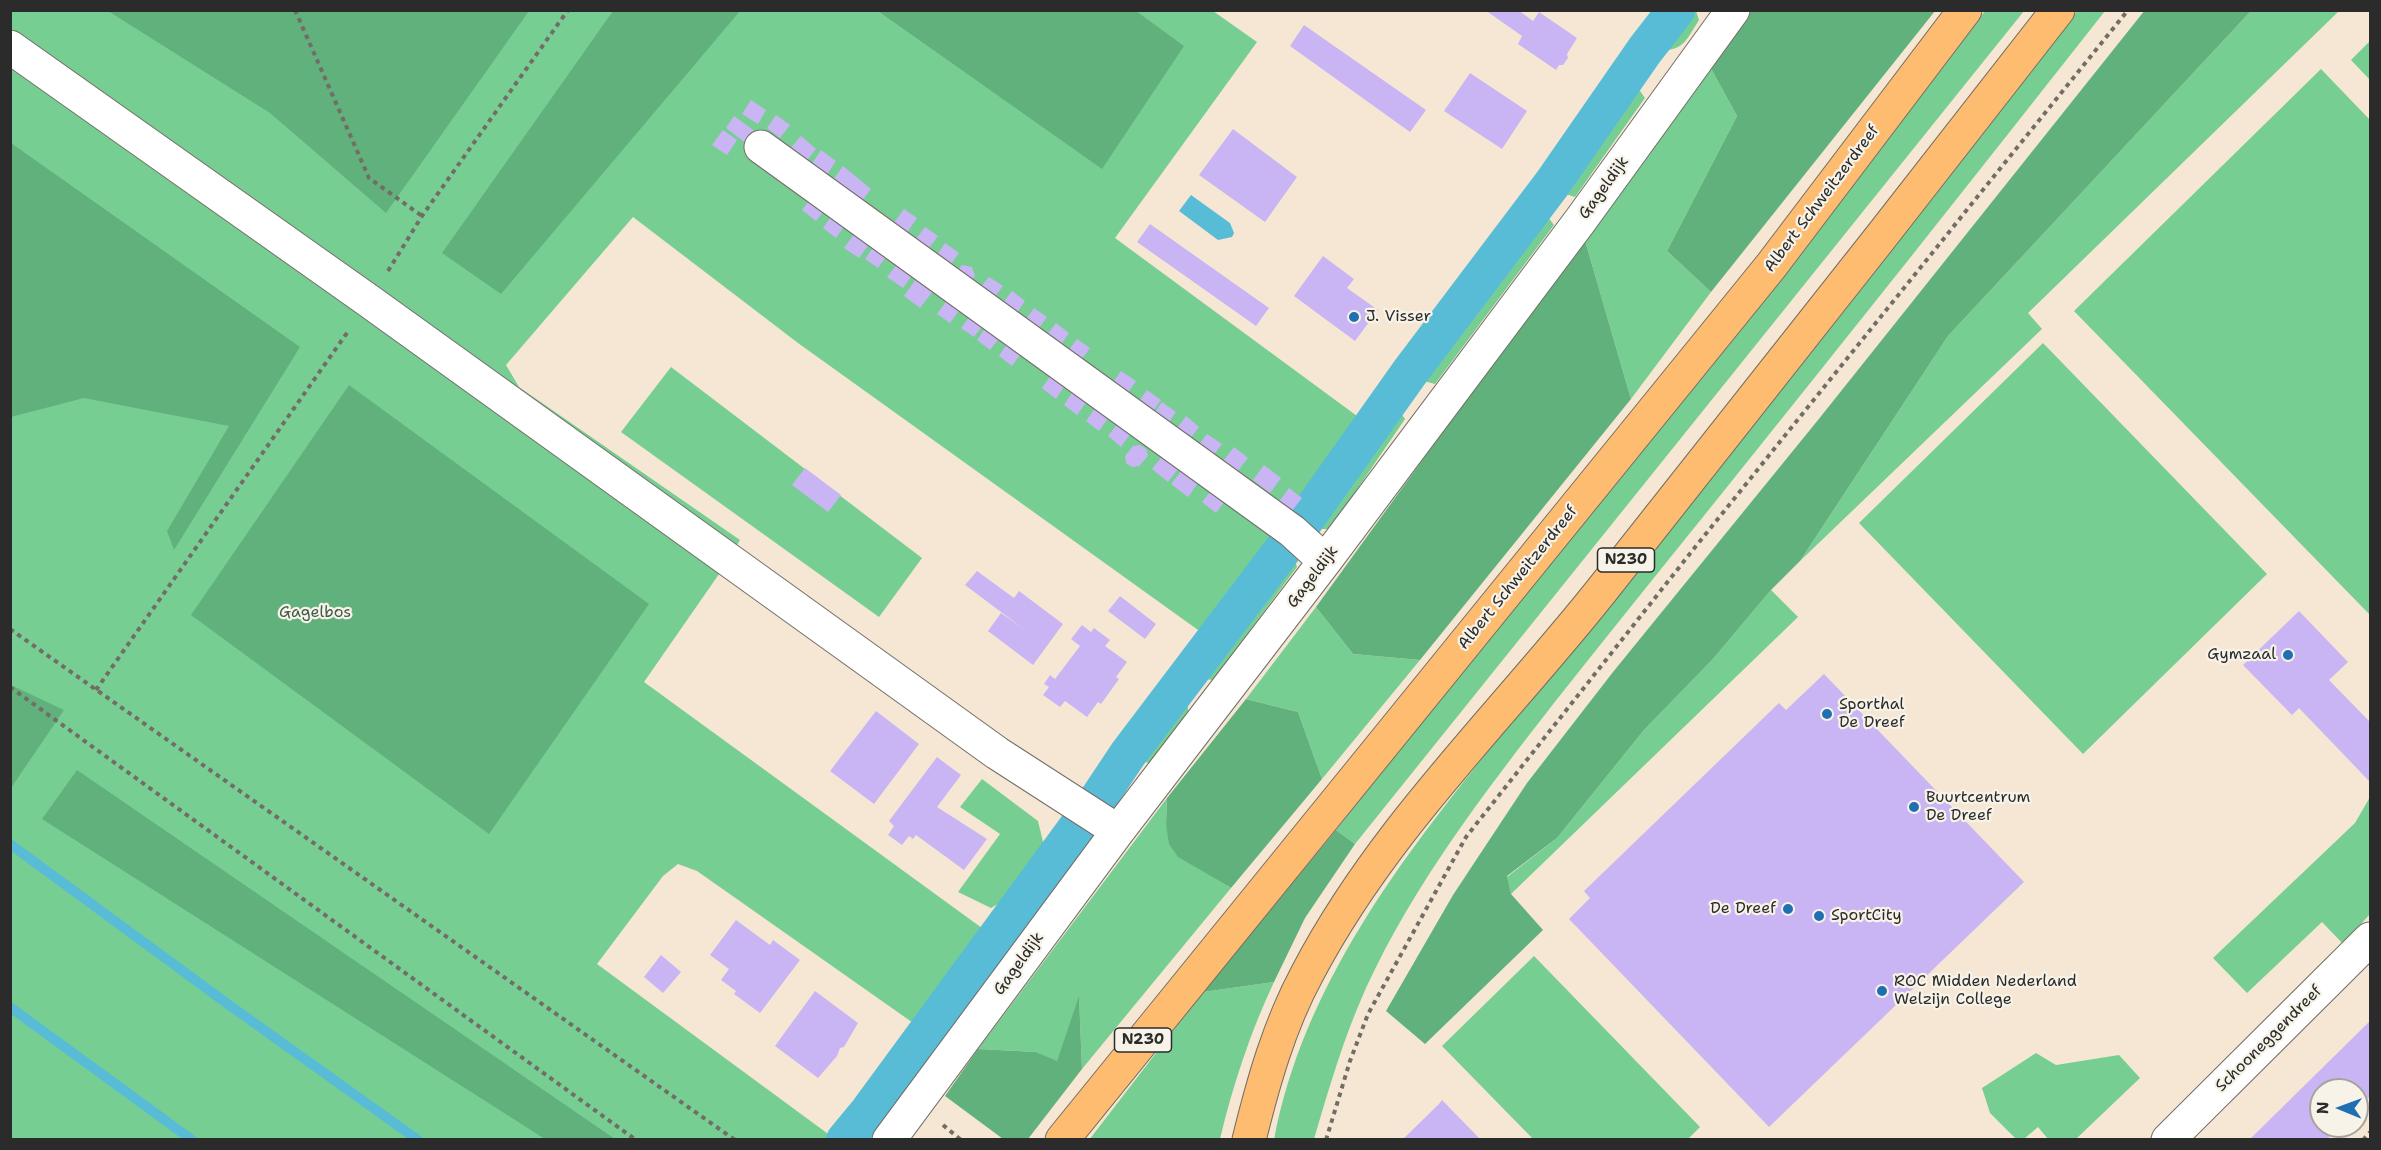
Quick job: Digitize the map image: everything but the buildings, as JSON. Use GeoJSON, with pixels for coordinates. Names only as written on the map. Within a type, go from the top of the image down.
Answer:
{"type":"FeatureCollection","features":[{"type":"Feature","properties":{"kind":"highway","name":"Albert Schweitzerdreef"},"geometry":{"type":"LineString","coordinates":[[1062,1140],[1771,266],[1965,10]]}},
{"type":"Feature","properties":{"kind":"highway","name":"N230"},"geometry":{"type":"LineString","coordinates":[[1250,1140],[1275,1046],[1305,976],[1341,913],[1418,807],[1596,597],[2058,10]]}},
{"type":"Feature","properties":{"kind":"street","name":"Gageldijk"},"geometry":{"type":"LineString","coordinates":[[889,1140],[1118,831],[1325,561],[1580,221],[1733,10]]}},
{"type":"Feature","properties":{"kind":"street"},"geometry":{"type":"LineString","coordinates":[[10,47],[369,301],[996,753],[1118,831]]}},
{"type":"Feature","properties":{"kind":"street"},"geometry":{"type":"LineString","coordinates":[[761,147],[1283,524],[1325,561]]}},
{"type":"Feature","properties":{"kind":"street","name":"Schooneggendreef"},"geometry":{"type":"LineString","coordinates":[[2168,1140],[2370,939]]}},
{"type":"Feature","properties":{"kind":"path"},"geometry":{"type":"LineString","coordinates":[[295,10],[369,178],[422,216]]}},
{"type":"Feature","properties":{"kind":"path"},"geometry":{"type":"LineString","coordinates":[[96,690],[369,301],[422,216],[568,10]]}},
{"type":"Feature","properties":{"kind":"path"},"geometry":{"type":"LineString","coordinates":[[1326,1140],[1346,1072],[1368,1014],[1466,837],[1696,546],[2128,10]]}},
{"type":"Feature","properties":{"kind":"path"},"geometry":{"type":"LineString","coordinates":[[10,629],[735,1140]]}},
{"type":"Feature","properties":{"kind":"path"},"geometry":{"type":"LineString","coordinates":[[10,687],[636,1140]]}},
{"type":"Feature","properties":{"kind":"path"},"geometry":{"type":"LineString","coordinates":[[2362,1140],[2370,1132]]}},
{"type":"Feature","properties":{"kind":"green space"},"geometry":{"type":"Polygon","coordinates":[[[2145,10],[2251,11],[1948,336],[1800,561],[1771,590],[1713,659],[1644,730],[1557,838],[1507,876],[1511,894],[1543,930],[1425,1044],[1386,1011],[1453,895],[1527,783],[1613,672],[1818,420],[2145,10]]]}},
{"type":"Feature","properties":{"kind":"green space","name":"Gagelbos"},"geometry":{"type":"Polygon","coordinates":[[[10,11],[1213,11],[1257,42],[1115,238],[1372,427],[1212,640],[798,343],[633,217],[506,365],[519,387],[740,540],[726,564],[644,682],[997,939],[926,1032],[697,871],[678,864],[663,876],[597,964],[835,1139],[11,1139],[10,11]]]}},
{"type":"Feature","properties":{"kind":"green space"},"geometry":{"type":"Polygon","coordinates":[[[108,11],[529,11],[386,213],[270,113],[108,11]]]}},
{"type":"Feature","properties":{"kind":"green space"},"geometry":{"type":"Polygon","coordinates":[[[613,11],[740,11],[501,294],[442,253],[613,11]]]}},
{"type":"Feature","properties":{"kind":"green space"},"geometry":{"type":"Polygon","coordinates":[[[878,11],[1136,11],[1184,46],[1102,169],[878,11]]]}},
{"type":"Feature","properties":{"kind":"green space"},"geometry":{"type":"Polygon","coordinates":[[[1683,11],[1696,11],[1699,20],[1686,40],[1678,47],[1654,52],[1683,11]]]}},
{"type":"Feature","properties":{"kind":"green space"},"geometry":{"type":"Polygon","coordinates":[[[1746,11],[1935,11],[1711,292],[1667,251],[1737,116],[1709,65],[1746,11]]]}},
{"type":"Feature","properties":{"kind":"green space"},"geometry":{"type":"Polygon","coordinates":[[[1985,11],[2024,11],[1355,844],[1336,830],[1648,433],[1985,11]]]}},
{"type":"Feature","properties":{"kind":"green space"},"geometry":{"type":"Polygon","coordinates":[[[2077,11],[2105,11],[1554,703],[1452,840],[1406,912],[1366,988],[1344,1044],[1314,1139],[1274,1140],[1288,1083],[1308,1029],[1332,977],[1360,927],[1392,878],[1461,785],[1914,220],[2077,11]]]}},
{"type":"Feature","properties":{"kind":"green space"},"geometry":{"type":"Polygon","coordinates":[[[2251,11],[2339,11],[2028,313],[2042,329],[1800,561],[1948,336],[2251,11]]]}},
{"type":"Feature","properties":{"kind":"green space"},"geometry":{"type":"Polygon","coordinates":[[[2370,41],[2370,80],[2351,60],[2370,41]]]}},
{"type":"Feature","properties":{"kind":"green space"},"geometry":{"type":"Polygon","coordinates":[[[1709,65],[1737,116],[1667,251],[1711,292],[1631,399],[1584,237],[1709,65]]]}},
{"type":"Feature","properties":{"kind":"green space"},"geometry":{"type":"Polygon","coordinates":[[[2321,69],[2370,120],[2370,615],[2074,311],[2321,69]]]}},
{"type":"Feature","properties":{"kind":"green space"},"geometry":{"type":"Polygon","coordinates":[[[1633,81],[1645,98],[1575,197],[1555,191],[1633,81]]]}},
{"type":"Feature","properties":{"kind":"green space"},"geometry":{"type":"Polygon","coordinates":[[[11,143],[300,347],[174,550],[167,531],[229,426],[84,398],[11,417],[11,143]]]}},
{"type":"Feature","properties":{"kind":"green space"},"geometry":{"type":"Polygon","coordinates":[[[1544,212],[1554,225],[1435,384],[1416,379],[1532,219],[1544,212]]]}},
{"type":"Feature","properties":{"kind":"green space"},"geometry":{"type":"Polygon","coordinates":[[[1584,237],[1631,399],[1420,660],[1353,654],[1316,607],[1584,237]]]}},
{"type":"Feature","properties":{"kind":"green space"},"geometry":{"type":"Polygon","coordinates":[[[2043,343],[2267,574],[2083,754],[1859,523],[2043,343]]]}},
{"type":"Feature","properties":{"kind":"green space"},"geometry":{"type":"Polygon","coordinates":[[[671,367],[922,558],[879,617],[621,432],[671,367]]]}},
{"type":"Feature","properties":{"kind":"green space"},"geometry":{"type":"Polygon","coordinates":[[[349,385],[649,604],[489,834],[191,615],[349,385]]]}},
{"type":"Feature","properties":{"kind":"green space"},"geometry":{"type":"Polygon","coordinates":[[[1395,404],[1405,419],[1330,529],[1310,529],[1395,404]]]}},
{"type":"Feature","properties":{"kind":"green space"},"geometry":{"type":"Polygon","coordinates":[[[1295,561],[1297,567],[1213,680],[1195,678],[1284,562],[1295,561]]]}},
{"type":"Feature","properties":{"kind":"green space"},"geometry":{"type":"Polygon","coordinates":[[[1771,590],[1798,617],[1511,894],[1507,877],[1557,838],[1644,730],[1713,659],[1771,590]]]}},
{"type":"Feature","properties":{"kind":"green space"},"geometry":{"type":"Polygon","coordinates":[[[1316,607],[1353,654],[1420,660],[1322,779],[1298,712],[1246,699],[1316,607]]]}},
{"type":"Feature","properties":{"kind":"green space"},"geometry":{"type":"Polygon","coordinates":[[[11,685],[64,710],[11,788],[11,685]]]}},
{"type":"Feature","properties":{"kind":"green space"},"geometry":{"type":"Polygon","coordinates":[[[1182,698],[1187,702],[1189,715],[1153,765],[1136,758],[1182,698]]]}},
{"type":"Feature","properties":{"kind":"green space"},"geometry":{"type":"Polygon","coordinates":[[[1246,699],[1298,712],[1322,779],[1231,888],[1178,857],[1169,844],[1166,824],[1167,798],[1246,699]]]}},
{"type":"Feature","properties":{"kind":"green space"},"geometry":{"type":"Polygon","coordinates":[[[77,770],[615,1139],[545,1139],[42,819],[77,770]]]}},
{"type":"Feature","properties":{"kind":"green space"},"geometry":{"type":"Polygon","coordinates":[[[982,779],[1038,821],[1045,850],[1012,896],[991,908],[958,892],[1000,834],[960,807],[982,779]]]}},
{"type":"Feature","properties":{"kind":"green space"},"geometry":{"type":"Polygon","coordinates":[[[2370,797],[2370,914],[2343,944],[2322,922],[2247,993],[2213,958],[2355,823],[2370,797]]]}},
{"type":"Feature","properties":{"kind":"green space"},"geometry":{"type":"Polygon","coordinates":[[[1167,798],[1166,824],[1179,857],[1231,888],[1082,1069],[1079,998],[1057,1062],[1036,1052],[978,1049],[1167,798]]]}},
{"type":"Feature","properties":{"kind":"green space"},"geometry":{"type":"Polygon","coordinates":[[[1086,824],[1094,833],[1090,847],[936,1054],[925,1045],[1086,824]]]}},
{"type":"Feature","properties":{"kind":"green space"},"geometry":{"type":"Polygon","coordinates":[[[1336,830],[1355,844],[1305,918],[1274,982],[1203,992],[1336,830]]]}},
{"type":"Feature","properties":{"kind":"green space"},"geometry":{"type":"Polygon","coordinates":[[[1534,956],[1700,1127],[1688,1139],[1533,1139],[1442,1046],[1534,956]]]}},
{"type":"Feature","properties":{"kind":"green space"},"geometry":{"type":"Polygon","coordinates":[[[1274,982],[1243,1059],[1220,1139],[1089,1140],[1203,992],[1274,982]]]}},
{"type":"Feature","properties":{"kind":"green space"},"geometry":{"type":"Polygon","coordinates":[[[1079,996],[1082,1069],[1028,1139],[1003,1139],[945,1096],[978,1049],[1036,1052],[1057,1061],[1079,996]]]}},
{"type":"Feature","properties":{"kind":"green space"},"geometry":{"type":"Polygon","coordinates":[[[2036,1053],[2056,1065],[2119,1055],[2140,1078],[2076,1139],[2048,1139],[2038,1127],[2024,1139],[2016,1139],[1990,1113],[1982,1088],[2036,1053]]]}},
{"type":"Feature","properties":{"kind":"water"},"geometry":{"type":"Polygon","coordinates":[[[1191,195],[1230,223],[1234,233],[1232,237],[1218,240],[1179,211],[1191,195]]]}},
{"type":"Feature","properties":{"kind":"waterway"},"geometry":{"type":"LineString","coordinates":[[1300,527],[1410,372],[1552,184],[1645,50],[1676,10]]}},
{"type":"Feature","properties":{"kind":"waterway"},"geometry":{"type":"LineString","coordinates":[[845,1140],[869,1111],[1098,799],[1128,754],[1287,544]]}},
{"type":"Feature","properties":{"kind":"waterway"},"geometry":{"type":"LineString","coordinates":[[10,844],[418,1140]]}},
{"type":"Feature","properties":{"kind":"waterway"},"geometry":{"type":"LineString","coordinates":[[10,1007],[192,1140]]}},
{"type":"Feature","properties":{"kind":"place","name":"J. Visser"},"geometry":{"type":"Point","coordinates":[1354,317]}},
{"type":"Feature","properties":{"kind":"place","name":"Gymzaal"},"geometry":{"type":"Point","coordinates":[2288,655]}},
{"type":"Feature","properties":{"kind":"place","name":"Sporthal De Dreef"},"geometry":{"type":"Point","coordinates":[1827,714]}},
{"type":"Feature","properties":{"kind":"place","name":"Buurtcentrum De Dreef"},"geometry":{"type":"Point","coordinates":[1914,807]}},
{"type":"Feature","properties":{"kind":"place","name":"De Dreef"},"geometry":{"type":"Point","coordinates":[1788,909]}},
{"type":"Feature","properties":{"kind":"place","name":"SportCity"},"geometry":{"type":"Point","coordinates":[1819,916]}},
{"type":"Feature","properties":{"kind":"place","name":"ROC Midden Nederland Welzijn College"},"geometry":{"type":"Point","coordinates":[1882,991]}}]}
